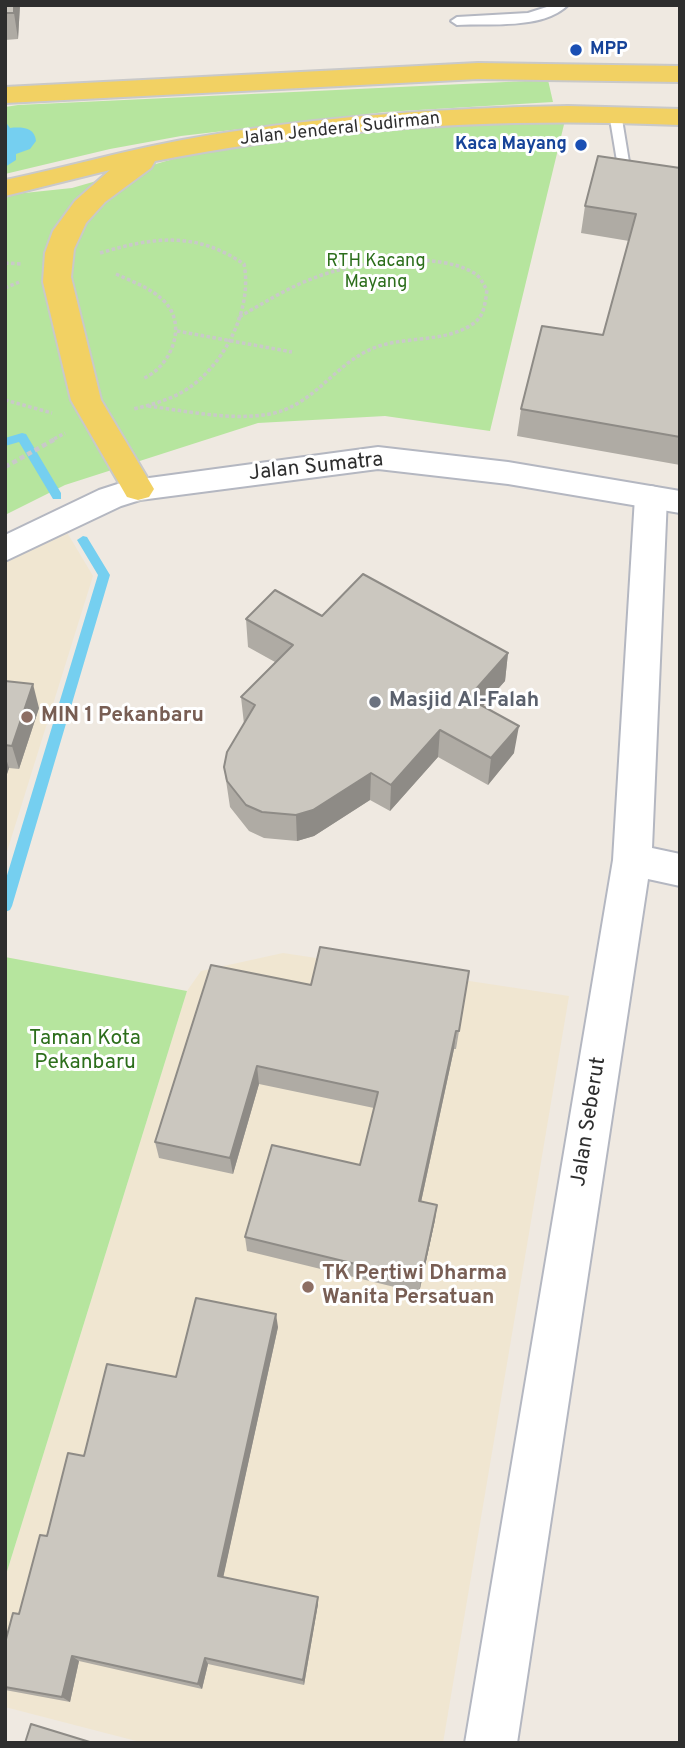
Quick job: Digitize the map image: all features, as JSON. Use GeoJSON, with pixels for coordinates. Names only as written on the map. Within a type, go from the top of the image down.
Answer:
{"type":"FeatureCollection","features":[{"type":"Feature","properties":{"kind":"main road"},"geometry":{"type":"LineString","coordinates":[[7,96],[478,71],[559,70],[680,74]]}},
{"type":"Feature","properties":{"kind":"main road","name":"Jalan Jenderal Sudirman"},"geometry":{"type":"LineString","coordinates":[[12,186],[163,152],[301,131],[404,121],[615,113],[680,117]]}},
{"type":"Feature","properties":{"kind":"main road"},"geometry":{"type":"LineString","coordinates":[[138,489],[94,417],[80,381],[57,282],[57,266],[61,244],[86,207],[117,178],[163,152]]}},
{"type":"Feature","properties":{"kind":"street","name":"Jalan Sumatra"},"geometry":{"type":"LineString","coordinates":[[5,549],[110,498],[138,489],[378,458],[508,473],[666,500]]}},
{"type":"Feature","properties":{"kind":"street","name":"Jalan Seberut"},"geometry":{"type":"LineString","coordinates":[[491,1743],[632,860],[666,500]]}},
{"type":"Feature","properties":{"kind":"street"},"geometry":{"type":"LineString","coordinates":[[632,860],[680,870]]}},
{"type":"Feature","properties":{"kind":"lane"},"geometry":{"type":"LineString","coordinates":[[457,21],[536,15],[562,5]]}},
{"type":"Feature","properties":{"kind":"lane"},"geometry":{"type":"LineString","coordinates":[[615,113],[623,164],[646,175],[680,178]]}},
{"type":"Feature","properties":{"kind":"path"},"geometry":{"type":"LineString","coordinates":[[5,288],[57,266],[141,240],[163,238],[227,251],[244,264],[247,284],[237,318],[218,359],[195,385],[167,400],[94,417]]}},
{"type":"Feature","properties":{"kind":"path"},"geometry":{"type":"LineString","coordinates":[[148,406],[228,415],[270,414],[296,406],[331,382],[354,356],[381,345],[463,330],[482,316],[488,299],[477,273],[457,263],[414,260],[369,264],[328,273],[237,318]]}},
{"type":"Feature","properties":{"kind":"path"},"geometry":{"type":"LineString","coordinates":[[116,274],[150,289],[170,307],[177,331],[173,347],[158,371],[142,380]]}},
{"type":"Feature","properties":{"kind":"path"},"geometry":{"type":"LineString","coordinates":[[177,331],[292,352]]}},
{"type":"Feature","properties":{"kind":"path"},"geometry":{"type":"LineString","coordinates":[[8,465],[51,440]]}},
{"type":"Feature","properties":{"kind":"shaded area","name":"MIN 1 Pekanbaru"},"geometry":{"type":"Polygon","coordinates":[[[62,524],[93,576],[5,858],[5,552],[62,524]]]}},
{"type":"Feature","properties":{"kind":"shaded area","name":"TK Pertiwi Dharma Wanita Persatuan"},"geometry":{"type":"Polygon","coordinates":[[[283,953],[569,996],[443,1743],[144,1743],[5,1707],[5,1578],[187,991],[201,971],[283,953]]]}},
{"type":"Feature","properties":{"kind":"green space"},"geometry":{"type":"Polygon","coordinates":[[[548,80],[553,102],[385,112],[181,136],[110,149],[5,174],[5,107],[548,80]]]}},
{"type":"Feature","properties":{"kind":"green space","name":"RTH Kacang Mayang"},"geometry":{"type":"Polygon","coordinates":[[[567,112],[490,431],[385,416],[258,423],[65,485],[5,515],[5,195],[72,188],[243,139],[567,112]]]}},
{"type":"Feature","properties":{"kind":"green space","name":"Taman Kota Pekanbaru"},"geometry":{"type":"Polygon","coordinates":[[[5,957],[187,991],[5,1578],[5,957]]]}},
{"type":"Feature","properties":{"kind":"water"},"geometry":{"type":"Polygon","coordinates":[[[5,121],[10,128],[30,130],[36,141],[30,149],[16,154],[16,160],[5,167],[5,121]]]}},
{"type":"Feature","properties":{"kind":"building"},"geometry":{"type":"Polygon","coordinates":[[[5,5],[14,5],[14,13],[5,13],[5,5]]]}},
{"type":"Feature","properties":{"kind":"building"},"geometry":{"type":"Polygon","coordinates":[[[598,156],[680,168],[680,437],[521,409],[542,326],[603,335],[636,214],[585,206],[598,156]]]}},
{"type":"Feature","properties":{"kind":"building","name":"Masjid Al-Falah"},"geometry":{"type":"Polygon","coordinates":[[[363,574],[508,653],[468,698],[519,726],[491,758],[440,730],[391,785],[371,773],[313,810],[296,815],[262,812],[246,805],[227,781],[224,767],[227,752],[255,705],[241,697],[293,645],[246,619],[275,590],[322,616],[363,574]]]}},
{"type":"Feature","properties":{"kind":"building"},"geometry":{"type":"Polygon","coordinates":[[[5,681],[33,684],[12,746],[5,745],[5,681]]]}},
{"type":"Feature","properties":{"kind":"building"},"geometry":{"type":"Polygon","coordinates":[[[320,947],[469,971],[459,1031],[456,1031],[419,1201],[437,1205],[421,1280],[245,1237],[272,1145],[360,1165],[378,1092],[257,1066],[230,1158],[155,1142],[211,965],[311,985],[320,947]]]}},
{"type":"Feature","properties":{"kind":"building"},"geometry":{"type":"Polygon","coordinates":[[[196,1298],[276,1314],[218,1576],[318,1597],[303,1680],[205,1658],[198,1684],[72,1656],[62,1697],[5,1687],[5,1643],[13,1613],[19,1614],[40,1535],[47,1536],[68,1453],[84,1456],[107,1364],[176,1377],[196,1298]]]}},
{"type":"Feature","properties":{"kind":"building"},"geometry":{"type":"Polygon","coordinates":[[[31,1724],[93,1743],[25,1743],[31,1724]]]}},
{"type":"Feature","properties":{"kind":"waterway"},"geometry":{"type":"LineString","coordinates":[[5,442],[22,437],[57,496]]}},
{"type":"Feature","properties":{"kind":"waterway"},"geometry":{"type":"LineString","coordinates":[[5,906],[104,575],[83,540]]}},
{"type":"Feature","properties":{"kind":"place","name":"MPP"},"geometry":{"type":"Point","coordinates":[576,50]}},
{"type":"Feature","properties":{"kind":"place","name":"Kaca Mayang"},"geometry":{"type":"Point","coordinates":[581,145]}},
{"type":"Feature","properties":{"kind":"place","name":"Masjid Al-Falah"},"geometry":{"type":"Point","coordinates":[375,702]}},
{"type":"Feature","properties":{"kind":"place","name":"MIN 1 Pekanbaru"},"geometry":{"type":"Point","coordinates":[27,717]}},
{"type":"Feature","properties":{"kind":"place","name":"TK Pertiwi Dharma Wanita Persatuan"},"geometry":{"type":"Point","coordinates":[308,1287]}}]}
